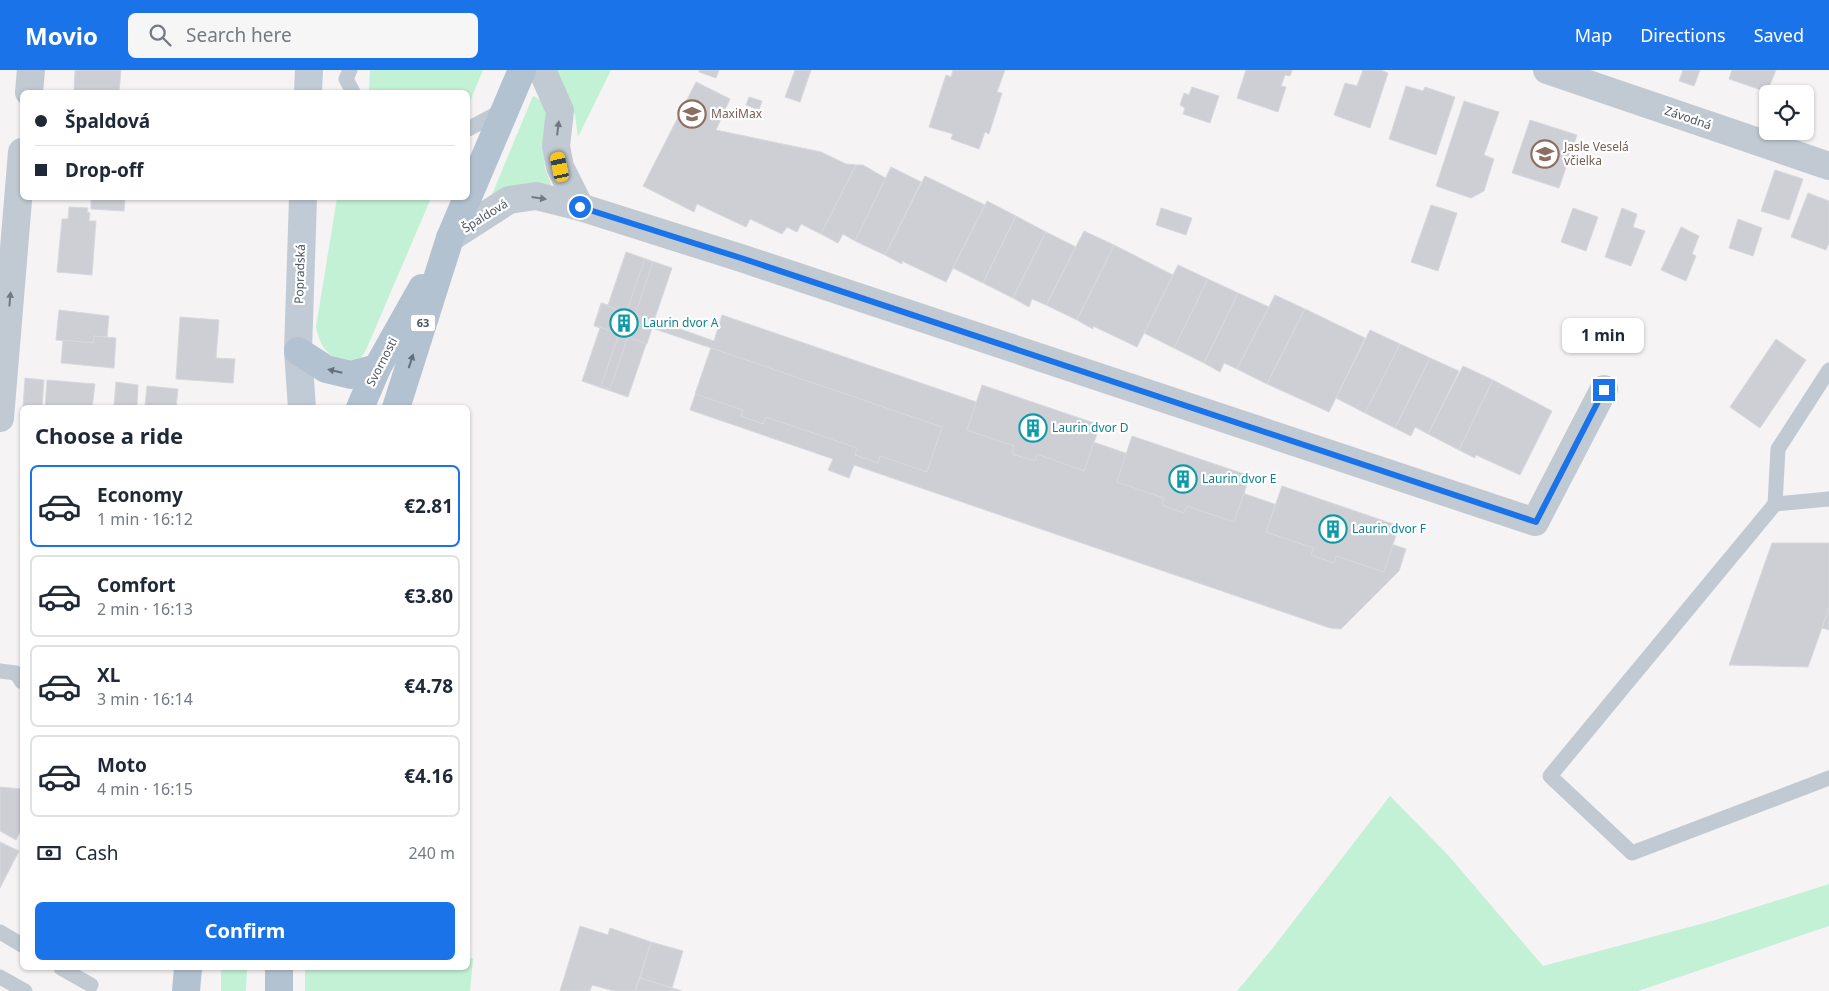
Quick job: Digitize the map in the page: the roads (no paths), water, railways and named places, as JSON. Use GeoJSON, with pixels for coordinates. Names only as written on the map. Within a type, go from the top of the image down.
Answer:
{"type":"FeatureCollection","features":[{"type":"Feature","properties":{"kind":"main road","name":"Svornosti"},"geometry":{"type":"LineString","coordinates":[[470,190],[522,70]]}},
{"type":"Feature","properties":{"kind":"main road","name":"Svornosti"},"geometry":{"type":"LineString","coordinates":[[397,405],[450,238],[466,200]]}},
{"type":"Feature","properties":{"kind":"main road","name":"Svornosti"},"geometry":{"type":"LineString","coordinates":[[361,405],[377,368],[450,238]]}},
{"type":"Feature","properties":{"kind":"main road"},"geometry":{"type":"LineString","coordinates":[[298,351],[326,369],[351,375],[377,368]]}},
{"type":"Feature","properties":{"kind":"main road"},"geometry":{"type":"LineString","coordinates":[[186,991],[188,970]]}},
{"type":"Feature","properties":{"kind":"main road"},"geometry":{"type":"LineString","coordinates":[[278,991],[279,970]]}},
{"type":"Feature","properties":{"kind":"street"},"geometry":{"type":"LineString","coordinates":[[28,90],[31,70]]}},
{"type":"Feature","properties":{"kind":"street"},"geometry":{"type":"LineString","coordinates":[[308,90],[309,70]]}},
{"type":"Feature","properties":{"kind":"street"},"geometry":{"type":"LineString","coordinates":[[542,70],[560,111],[556,146],[560,167],[580,207]]}},
{"type":"Feature","properties":{"kind":"street","name":"Závodná"},"geometry":{"type":"LineString","coordinates":[[1547,70],[1829,166]]}},
{"type":"Feature","properties":{"kind":"street"},"geometry":{"type":"LineString","coordinates":[[0,418],[20,176]]}},
{"type":"Feature","properties":{"kind":"street","name":"Špaldová"},"geometry":{"type":"LineString","coordinates":[[450,238],[509,200],[536,196],[580,207],[741,258],[1536,522],[1604,390]]}},
{"type":"Feature","properties":{"kind":"street","name":"Popradská"},"geometry":{"type":"LineString","coordinates":[[302,405],[298,351],[303,200]]}},
{"type":"Feature","properties":{"kind":"street","name":"Popradská"},"geometry":{"type":"LineString","coordinates":[[284,405],[298,351]]}},
{"type":"Feature","properties":{"kind":"lane"},"geometry":{"type":"LineString","coordinates":[[470,128],[505,110]]}},
{"type":"Feature","properties":{"kind":"lane"},"geometry":{"type":"LineString","coordinates":[[1829,370],[1778,449],[1775,504],[1550,776],[1632,853],[1829,778]]}},
{"type":"Feature","properties":{"kind":"lane"},"geometry":{"type":"LineString","coordinates":[[1775,504],[1829,499]]}},
{"type":"Feature","properties":{"kind":"lane"},"geometry":{"type":"LineString","coordinates":[[0,671],[16,673],[20,679]]}},
{"type":"Feature","properties":{"kind":"lane"},"geometry":{"type":"LineString","coordinates":[[0,932],[20,944]]}},
{"type":"Feature","properties":{"kind":"lane"},"geometry":{"type":"LineString","coordinates":[[65,970],[91,985]]}},
{"type":"Feature","properties":{"kind":"lane"},"geometry":{"type":"LineString","coordinates":[[0,977],[24,991]]}},
{"type":"Feature","properties":{"kind":"place","name":"MaxiMax"},"geometry":{"type":"Point","coordinates":[692,114]}},
{"type":"Feature","properties":{"kind":"place","name":"Jasle Veselá včielka"},"geometry":{"type":"Point","coordinates":[1545,154]}},
{"type":"Feature","properties":{"kind":"place","name":"Laurin dvor A"},"geometry":{"type":"Point","coordinates":[624,323]}},
{"type":"Feature","properties":{"kind":"place","name":"Laurin dvor D"},"geometry":{"type":"Point","coordinates":[1033,428]}},
{"type":"Feature","properties":{"kind":"place","name":"Laurin dvor E"},"geometry":{"type":"Point","coordinates":[1183,479]}},
{"type":"Feature","properties":{"kind":"place","name":"Laurin dvor F"},"geometry":{"type":"Point","coordinates":[1333,529]}}]}
